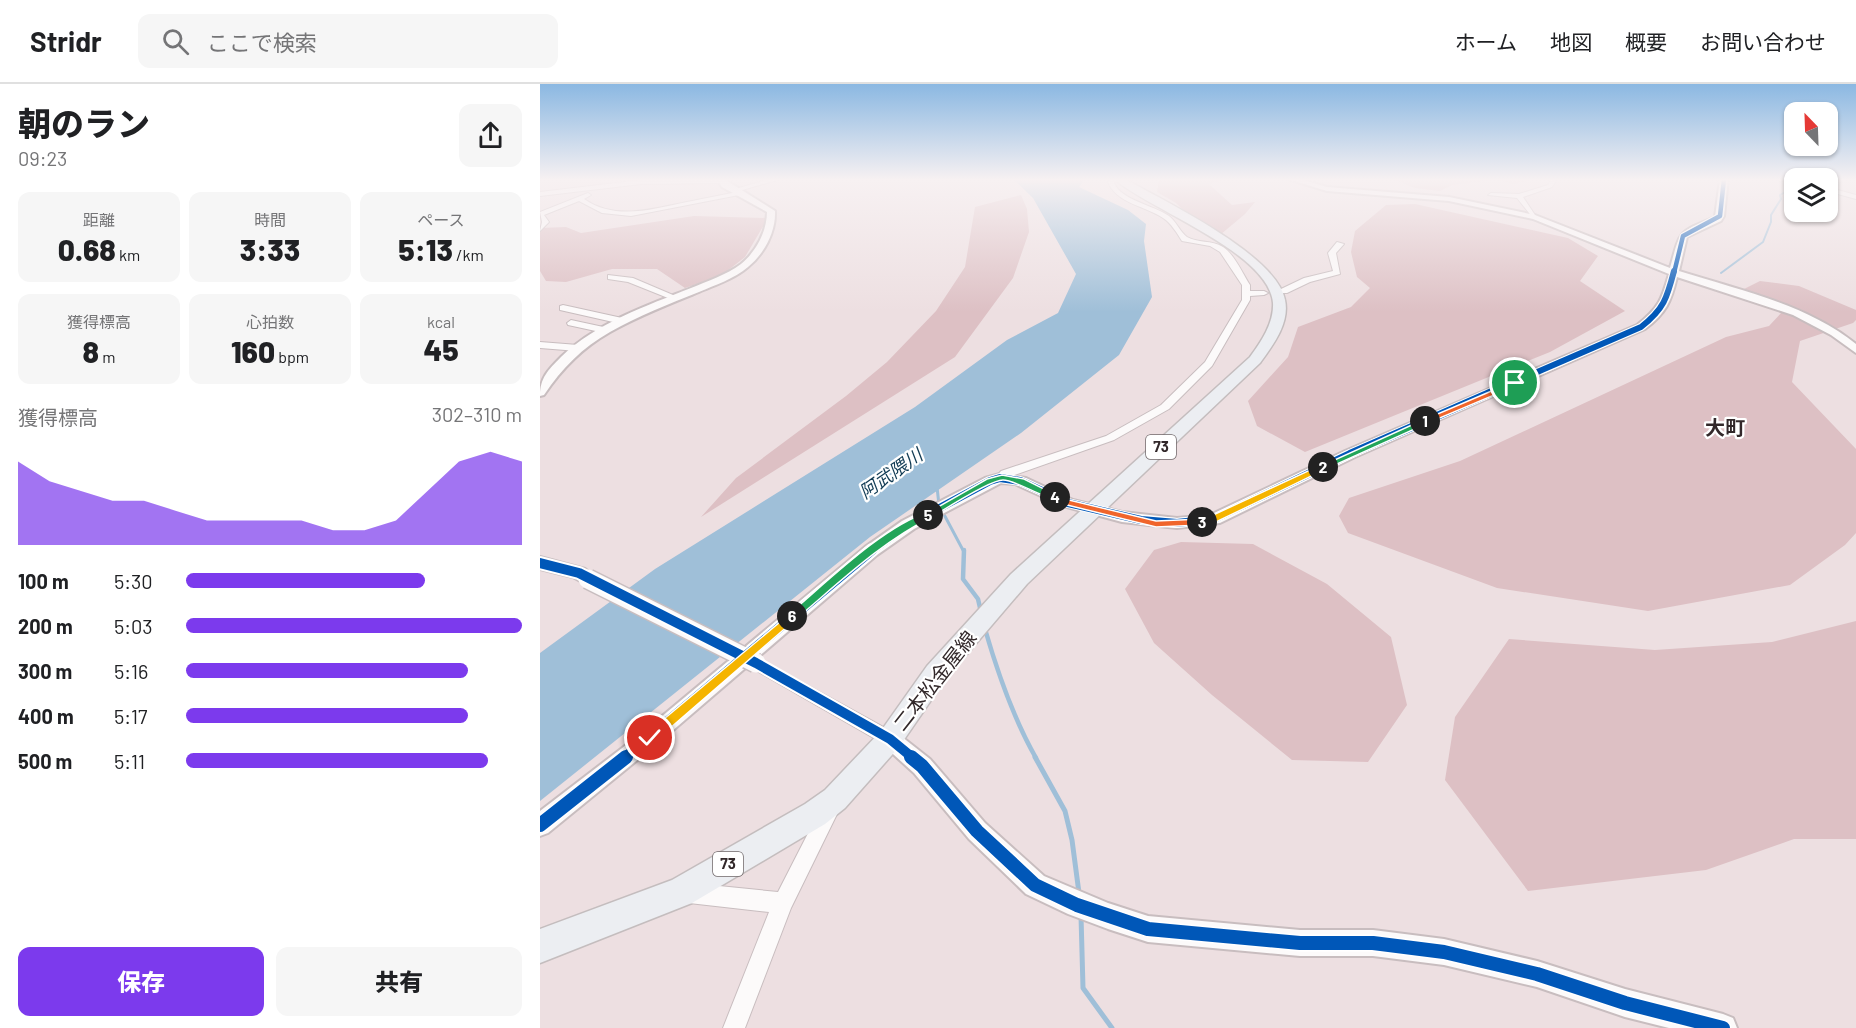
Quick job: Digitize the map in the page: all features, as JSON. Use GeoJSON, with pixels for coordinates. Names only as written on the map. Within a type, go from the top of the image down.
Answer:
{"type":"FeatureCollection","features":[{"type":"Feature","properties":{"kind":"main road","name":"二本松金屋線"},"geometry":{"type":"LineString","coordinates":[[540,946],[681,892],[815,814],[835,799],[890,739],[943,665],[1019,579],[1255,360],[1273,336],[1278,318],[1278,294],[1263,271],[1233,247],[1193,223]]}},
{"type":"Feature","properties":{"kind":"street"},"geometry":{"type":"LineString","coordinates":[[541,387],[555,368],[578,348],[605,330],[728,276],[743,267],[756,254],[771,223]]}},
{"type":"Feature","properties":{"kind":"street"},"geometry":{"type":"LineString","coordinates":[[540,825],[650,738],[871,551],[908,525],[1005,474],[1083,449],[1165,407],[1209,364],[1246,300],[1247,294],[1246,285],[1223,250],[1212,244],[1185,239],[1172,223]]}},
{"type":"Feature","properties":{"kind":"street"},"geometry":{"type":"LineString","coordinates":[[1550,223],[1673,272],[1797,313],[1835,333],[1856,350]]}},
{"type":"Feature","properties":{"kind":"street"},"geometry":{"type":"LineString","coordinates":[[1002,477],[1020,481],[1066,502],[1156,524],[1196,523],[1214,519],[1350,454],[1641,327],[1654,317],[1665,302],[1683,236],[1709,223]]}},
{"type":"Feature","properties":{"kind":"street"},"geometry":{"type":"LineString","coordinates":[[1284,291],[1307,280],[1337,272],[1332,253],[1340,244]]}},
{"type":"Feature","properties":{"kind":"street"},"geometry":{"type":"LineString","coordinates":[[611,277],[630,280],[676,298]]}},
{"type":"Feature","properties":{"kind":"street"},"geometry":{"type":"LineString","coordinates":[[1247,294],[1264,293]]}},
{"type":"Feature","properties":{"kind":"street"},"geometry":{"type":"LineString","coordinates":[[563,308],[622,321]]}},
{"type":"Feature","properties":{"kind":"street"},"geometry":{"type":"LineString","coordinates":[[571,323],[605,330]]}},
{"type":"Feature","properties":{"kind":"street"},"geometry":{"type":"LineString","coordinates":[[540,345],[578,348]]}},
{"type":"Feature","properties":{"kind":"street"},"geometry":{"type":"LineString","coordinates":[[540,563],[579,573],[756,663],[890,739],[921,766],[977,831],[1035,885],[1098,913],[1148,929],[1300,943],[1373,943],[1444,952],[1537,974],[1625,1003],[1723,1028]]}},
{"type":"Feature","properties":{"kind":"street"},"geometry":{"type":"LineString","coordinates":[[734,1028],[783,903],[835,799]]}},
{"type":"Feature","properties":{"kind":"street"},"geometry":{"type":"LineString","coordinates":[[681,892],[783,903]]}},
{"type":"Feature","properties":{"kind":"shaded area"},"geometry":{"type":"Polygon","coordinates":[[[647,223],[765,223],[745,257],[722,275],[685,288],[657,269],[612,269],[566,282],[546,281],[540,271],[540,228],[566,227],[581,233],[647,223]]]}},
{"type":"Feature","properties":{"kind":"shaded area"},"geometry":{"type":"Polygon","coordinates":[[[972,223],[1028,223],[1029,232],[1013,278],[955,357],[701,517],[736,478],[846,396],[887,362],[936,311],[965,267],[972,223]]]}},
{"type":"Feature","properties":{"kind":"shaded area"},"geometry":{"type":"Polygon","coordinates":[[[1196,223],[1234,223],[1220,235],[1203,230],[1196,223]]]}},
{"type":"Feature","properties":{"kind":"shaded area"},"geometry":{"type":"Polygon","coordinates":[[[1364,223],[1501,223],[1568,238],[1598,256],[1580,281],[1625,311],[1550,352],[1305,452],[1257,426],[1248,401],[1288,357],[1298,327],[1351,307],[1370,288],[1357,277],[1351,252],[1355,231],[1364,223]]]}},
{"type":"Feature","properties":{"kind":"shaded area"},"geometry":{"type":"Polygon","coordinates":[[[1760,281],[1799,286],[1856,310],[1856,320],[1853,323],[1800,341],[1792,382],[1856,449],[1856,533],[1845,545],[1790,585],[1648,611],[1497,588],[1348,533],[1339,516],[1349,498],[1460,461],[1726,337],[1769,326],[1783,311],[1744,289],[1760,281]]]}},
{"type":"Feature","properties":{"kind":"shaded area"},"geometry":{"type":"Polygon","coordinates":[[[1181,542],[1253,544],[1327,584],[1391,637],[1407,705],[1368,762],[1292,760],[1212,695],[1154,643],[1125,589],[1154,550],[1181,542]]]}},
{"type":"Feature","properties":{"kind":"shaded area"},"geometry":{"type":"Polygon","coordinates":[[[1856,621],[1856,839],[1794,839],[1706,870],[1528,891],[1445,780],[1455,717],[1509,639],[1655,650],[1772,642],[1856,621]]]}},
{"type":"Feature","properties":{"kind":"water","name":"阿武隈川"},"geometry":{"type":"Polygon","coordinates":[[[1047,223],[1146,224],[1144,241],[1152,297],[1119,355],[1021,433],[870,537],[540,801],[540,653],[655,569],[915,407],[1007,340],[1058,313],[1076,274],[1047,223]]]}},
{"type":"Feature","properties":{"kind":"waterway"},"geometry":{"type":"LineString","coordinates":[[1721,273],[1763,242],[1771,223]]}},
{"type":"Feature","properties":{"kind":"waterway"},"geometry":{"type":"LineString","coordinates":[[937,487],[939,505],[964,552]]}},
{"type":"Feature","properties":{"kind":"waterway"},"geometry":{"type":"LineString","coordinates":[[964,552],[963,579],[978,599],[981,612]]}},
{"type":"Feature","properties":{"kind":"waterway"},"geometry":{"type":"LineString","coordinates":[[985,629],[1007,695],[1036,758]]}},
{"type":"Feature","properties":{"kind":"waterway"},"geometry":{"type":"LineString","coordinates":[[1035,757],[1065,811],[1072,840],[1079,893]]}},
{"type":"Feature","properties":{"kind":"waterway"},"geometry":{"type":"LineString","coordinates":[[1081,916],[1083,988],[1112,1028]]}},
{"type":"Feature","properties":{"kind":"cycle path"},"geometry":{"type":"LineString","coordinates":[[540,825],[650,738],[871,551],[908,525],[990,481],[1010,478],[1068,503],[1141,520],[1177,523],[1214,519],[1350,454],[1641,327],[1654,317],[1666,302],[1683,236],[1709,223]]}},
{"type":"Feature","properties":{"kind":"cycle path"},"geometry":{"type":"LineString","coordinates":[[540,563],[579,573],[756,663],[890,739],[922,766],[977,831],[1035,885],[1077,905],[1148,929],[1300,943],[1373,943],[1444,952],[1537,974],[1625,1003],[1723,1028]]}},
{"type":"Feature","properties":{"kind":"district","name":"大町"},"geometry":{"type":"Point","coordinates":[1725,428]}},
{"type":"Feature","properties":{"kind":"route"},"geometry":{"type":"LineString","coordinates":[[650,738],[871,551],[908,525],[972,493],[996,478],[1020,481],[1066,502],[1133,519],[1156,524],[1196,523],[1214,519],[1350,454],[1515,383]]}}]}
